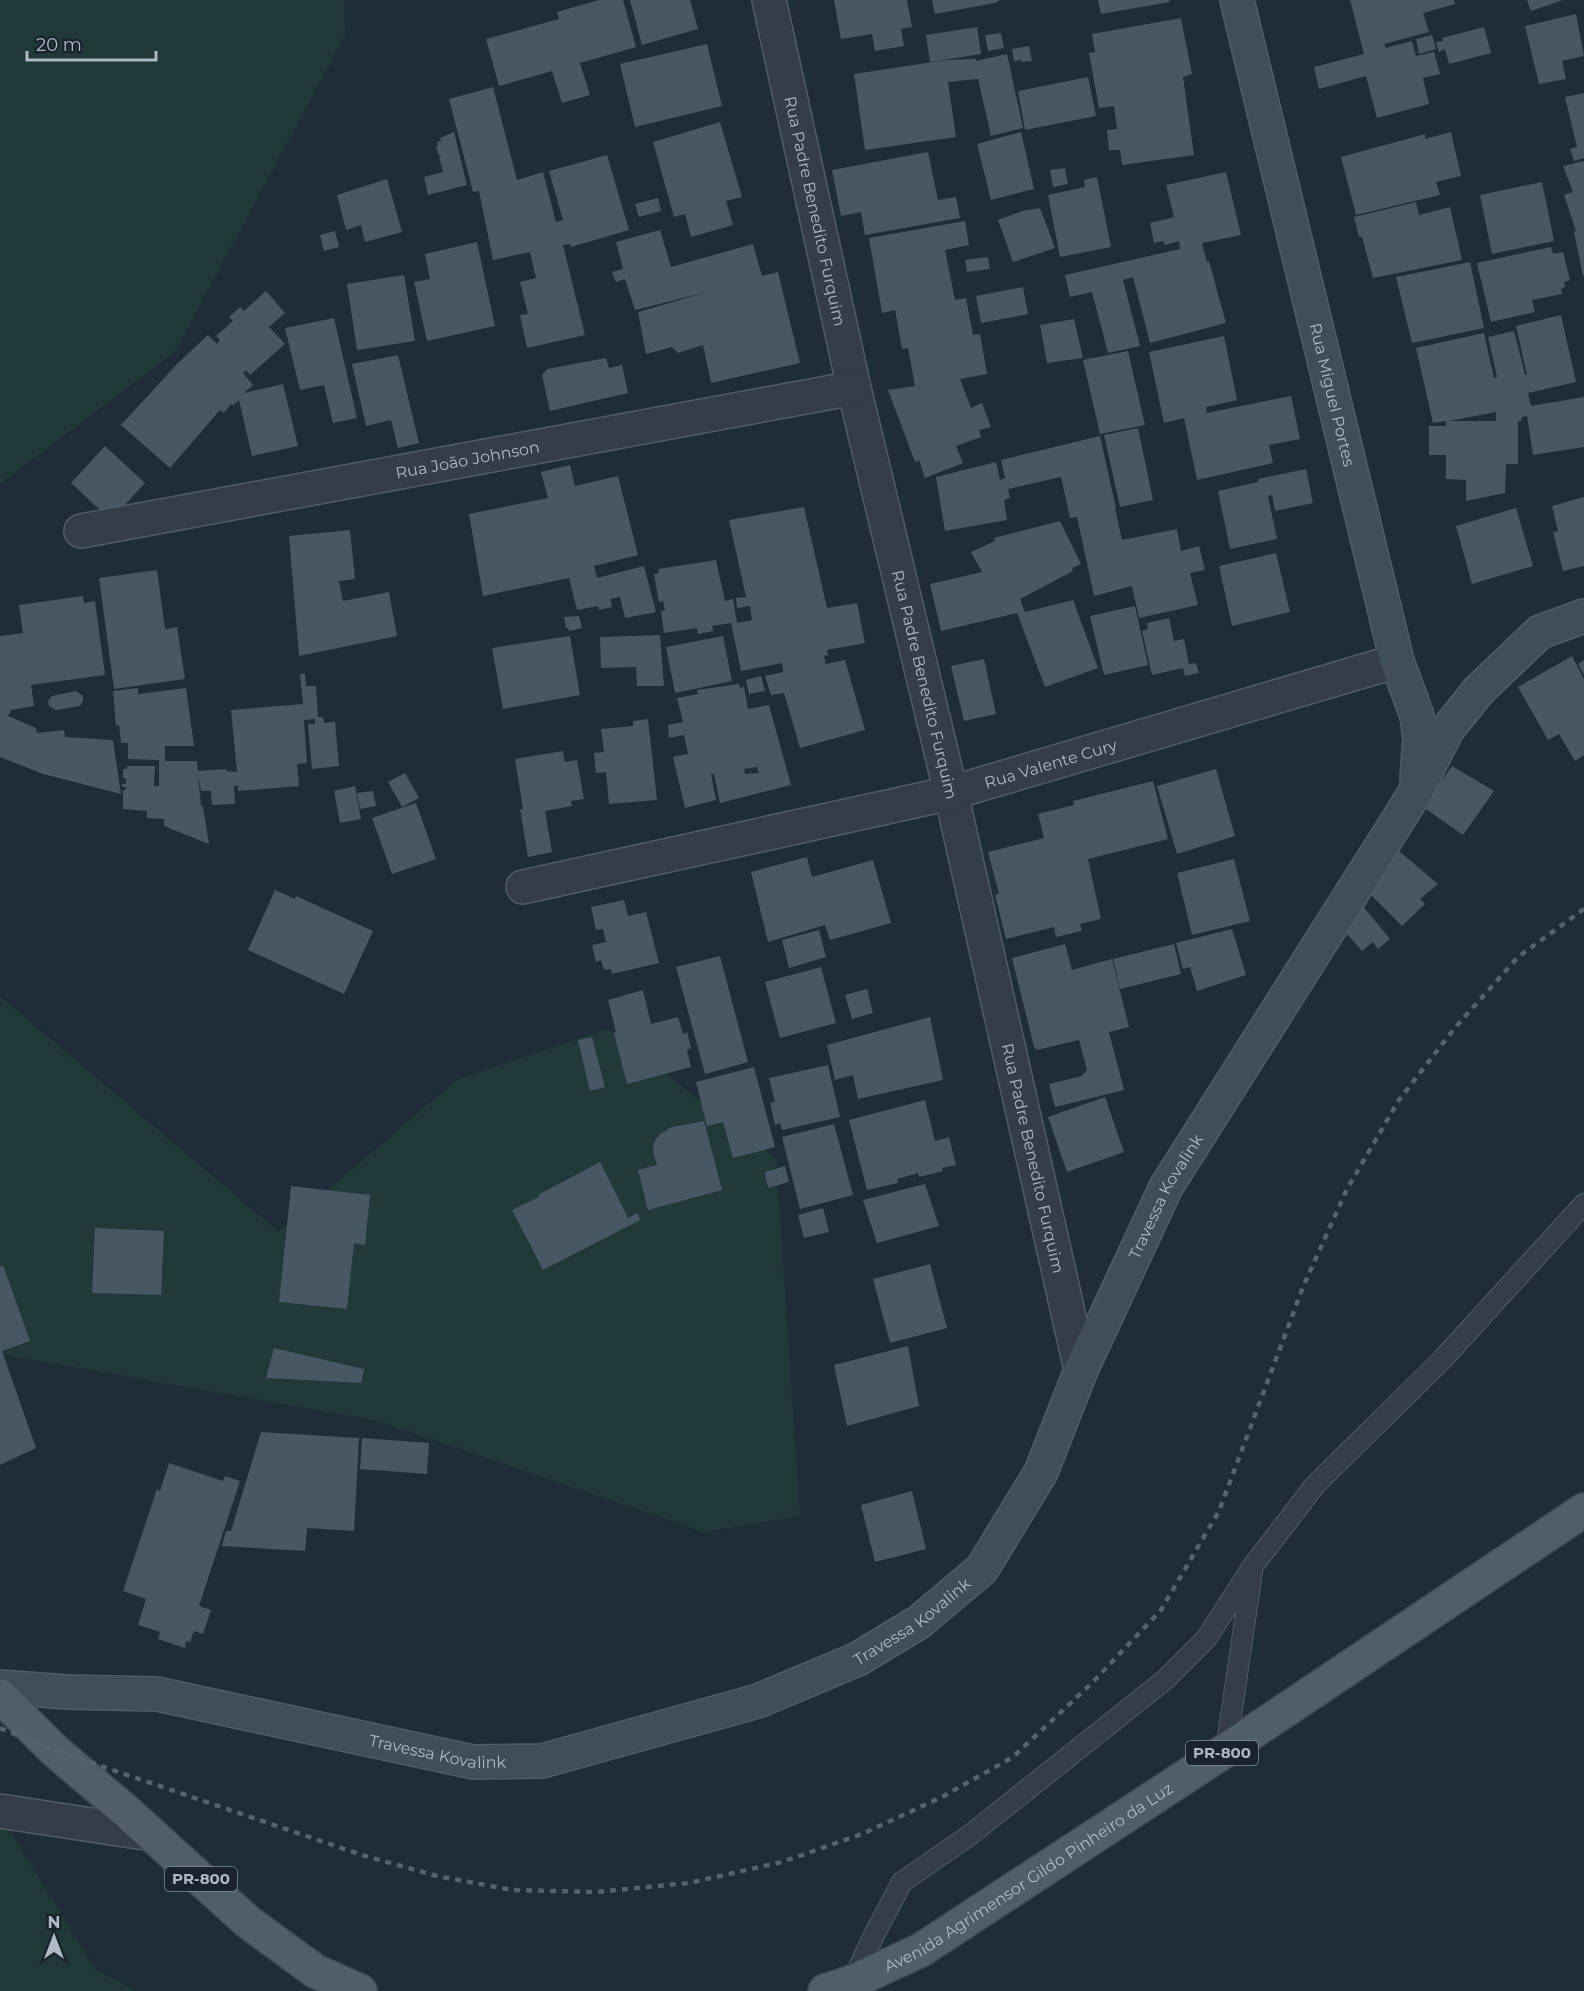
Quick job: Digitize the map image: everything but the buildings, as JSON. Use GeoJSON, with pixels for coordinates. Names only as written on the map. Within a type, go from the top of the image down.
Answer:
{"type":"FeatureCollection","features":[{"type":"Feature","properties":{"kind":"main road","name":"Avenida Agrimensor Gildo Pinheiro da Luz"},"geometry":{"type":"LineString","coordinates":[[846,1988],[921,1950],[1226,1750],[1584,1510]]}},
{"type":"Feature","properties":{"kind":"main road","name":"PR-800"},"geometry":{"type":"LineString","coordinates":[[0,1696],[54,1750],[248,1922],[315,1971],[360,1991]]}},
{"type":"Feature","properties":{"kind":"street","name":"Rua Padre Benedito Furquim"},"geometry":{"type":"LineString","coordinates":[[769,0],[854,388],[951,793],[1081,1370]]}},
{"type":"Feature","properties":{"kind":"street","name":"Rua Miguel Portes"},"geometry":{"type":"LineString","coordinates":[[1237,0],[1397,661],[1417,716],[1420,739],[1416,791]]}},
{"type":"Feature","properties":{"kind":"street","name":"Rua João Johnson"},"geometry":{"type":"LineString","coordinates":[[81,531],[854,388]]}},
{"type":"Feature","properties":{"kind":"street","name":"Travessa Kovalink"},"geometry":{"type":"LineString","coordinates":[[0,1687],[68,1692],[157,1694],[473,1762],[542,1761],[758,1701],[858,1659],[919,1622],[982,1569],[1041,1472],[1081,1370],[1167,1187],[1416,791],[1447,730],[1479,690],[1540,632],[1584,616]]}},
{"type":"Feature","properties":{"kind":"street"},"geometry":{"type":"LineString","coordinates":[[1397,661],[1412,685],[1436,699],[1456,698],[1479,690]]}},
{"type":"Feature","properties":{"kind":"street","name":"Rua Valente Cury"},"geometry":{"type":"LineString","coordinates":[[523,887],[951,793],[1397,661]]}},
{"type":"Feature","properties":{"kind":"street"},"geometry":{"type":"LineString","coordinates":[[0,1811],[151,1834]]}},
{"type":"Feature","properties":{"kind":"lane"},"geometry":{"type":"LineString","coordinates":[[846,1988],[902,1882],[970,1835],[1167,1679],[1206,1639],[1253,1566],[1315,1485],[1440,1362],[1584,1204]]}},
{"type":"Feature","properties":{"kind":"lane"},"geometry":{"type":"LineString","coordinates":[[1226,1750],[1253,1566]]}},
{"type":"Feature","properties":{"kind":"green space"},"geometry":{"type":"Polygon","coordinates":[[[0,0],[344,0],[345,36],[175,352],[0,484],[0,0]]]}},
{"type":"Feature","properties":{"kind":"green space"},"geometry":{"type":"Polygon","coordinates":[[[0,996],[279,1232],[456,1080],[607,1029],[776,1158],[800,1516],[703,1532],[378,1421],[0,1354],[0,996]]]}},
{"type":"Feature","properties":{"kind":"green space"},"geometry":{"type":"Polygon","coordinates":[[[0,1814],[96,1970],[136,1991],[0,1991],[0,1814]]]}},
{"type":"Feature","properties":{"kind":"railway"},"geometry":{"type":"LineString","coordinates":[[0,1728],[54,1750],[362,1855],[437,1876],[512,1890],[596,1892],[689,1883],[782,1862],[862,1834],[942,1797],[1013,1757],[1091,1684],[1161,1610],[1219,1511],[1303,1287],[1347,1189],[1399,1100],[1453,1030],[1518,957],[1584,909]]}}]}
